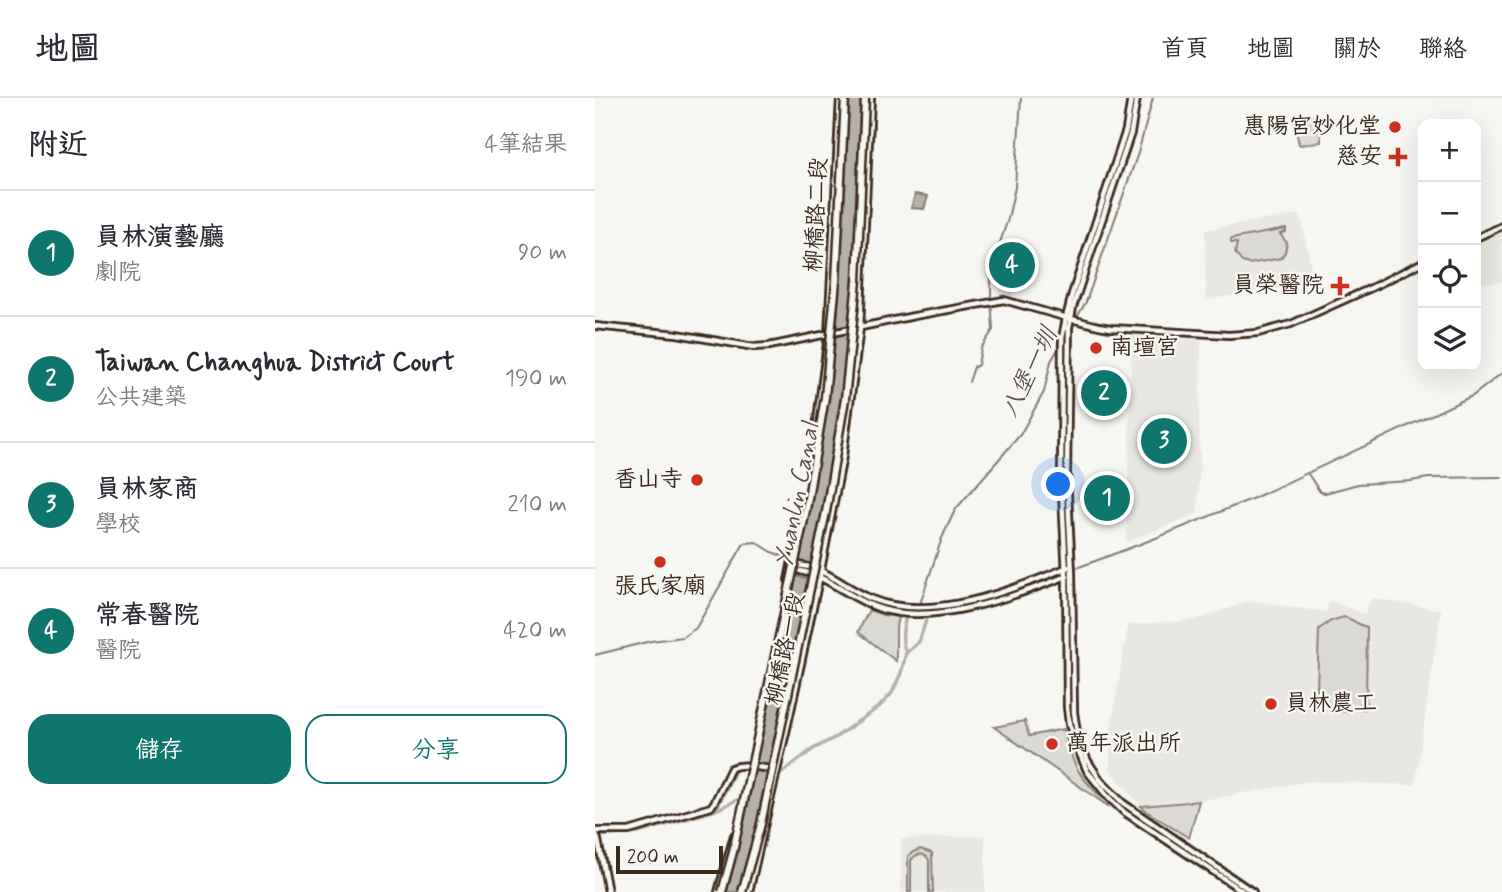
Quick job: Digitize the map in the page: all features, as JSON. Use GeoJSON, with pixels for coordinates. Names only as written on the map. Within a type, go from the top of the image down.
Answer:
{"type":"FeatureCollection","features":[{"type":"Feature","properties":{"kind":"highway"},"geometry":{"type":"LineString","coordinates":[[720,892],[741,819],[792,577],[825,397],[836,281],[843,98]]}},
{"type":"Feature","properties":{"kind":"highway"},"geometry":{"type":"LineString","coordinates":[[742,892],[761,824],[826,512],[845,399],[857,281],[865,98]]}},
{"type":"Feature","properties":{"kind":"main road","name":"柳橋路二段"},"geometry":{"type":"LineString","coordinates":[[828,335],[843,98]]}},
{"type":"Feature","properties":{"kind":"main road"},"geometry":{"type":"LineString","coordinates":[[860,328],[871,98]]}},
{"type":"Feature","properties":{"kind":"main road"},"geometry":{"type":"LineString","coordinates":[[1131,98],[1126,130],[1072,294],[1068,318],[1061,474],[1069,575],[1073,712],[1078,738],[1101,781],[1123,803],[1253,892]]}},
{"type":"Feature","properties":{"kind":"main road"},"geometry":{"type":"LineString","coordinates":[[1068,318],[1131,133],[1137,98]]}},
{"type":"Feature","properties":{"kind":"main road"},"geometry":{"type":"LineString","coordinates":[[1481,236],[1502,226]]}},
{"type":"Feature","properties":{"kind":"main road"},"geometry":{"type":"LineString","coordinates":[[595,326],[677,334],[754,347],[1008,301],[1111,328],[1229,335],[1258,333],[1291,324],[1418,264]]}},
{"type":"Feature","properties":{"kind":"main road","name":"柳橋路一段"},"geometry":{"type":"LineString","coordinates":[[749,892],[774,769],[821,570],[843,456],[860,328]]}},
{"type":"Feature","properties":{"kind":"main road","name":"柳橋路一段"},"geometry":{"type":"LineString","coordinates":[[720,892],[752,766],[794,567],[828,335]]}},
{"type":"Feature","properties":{"kind":"main road"},"geometry":{"type":"LineString","coordinates":[[794,567],[821,570],[870,598],[908,610]]}},
{"type":"Feature","properties":{"kind":"main road"},"geometry":{"type":"LineString","coordinates":[[931,610],[1013,589],[1068,567]]}},
{"type":"Feature","properties":{"kind":"main road"},"geometry":{"type":"LineString","coordinates":[[812,570],[819,577],[868,605],[888,611],[931,610],[985,603],[1069,575]]}},
{"type":"Feature","properties":{"kind":"main road"},"geometry":{"type":"LineString","coordinates":[[1069,575],[1067,707],[1074,740],[1087,771],[1124,812],[1244,892]]}},
{"type":"Feature","properties":{"kind":"main road"},"geometry":{"type":"LineString","coordinates":[[608,892],[595,831],[629,831],[711,807],[731,768],[738,765],[774,769]]}},
{"type":"Feature","properties":{"kind":"shaded area"},"geometry":{"type":"Polygon","coordinates":[[[848,98],[863,98],[852,316],[835,441],[812,563],[797,561],[817,469],[837,326],[848,98]]]}},
{"type":"Feature","properties":{"kind":"shaded area"},"geometry":{"type":"Polygon","coordinates":[[[1320,116],[1321,142],[1299,144],[1293,118],[1320,116]]]}},
{"type":"Feature","properties":{"kind":"shaded area"},"geometry":{"type":"Polygon","coordinates":[[[915,194],[928,196],[924,209],[911,208],[915,194]]]}},
{"type":"Feature","properties":{"kind":"shaded area"},"geometry":{"type":"Polygon","coordinates":[[[1300,214],[1314,281],[1206,300],[1205,230],[1300,214]]]}},
{"type":"Feature","properties":{"kind":"shaded area"},"geometry":{"type":"Polygon","coordinates":[[[1286,229],[1286,232],[1280,234],[1287,243],[1281,258],[1249,264],[1242,262],[1235,253],[1237,243],[1231,243],[1231,239],[1286,229]]]}},
{"type":"Feature","properties":{"kind":"shaded area"},"geometry":{"type":"Polygon","coordinates":[[[1502,230],[1502,282],[1481,284],[1481,240],[1502,230]]]}},
{"type":"Feature","properties":{"kind":"shaded area"},"geometry":{"type":"Polygon","coordinates":[[[1006,246],[1024,249],[1019,282],[1016,282],[1012,297],[1002,296],[1000,292],[1006,246]]]}},
{"type":"Feature","properties":{"kind":"shaded area"},"geometry":{"type":"Polygon","coordinates":[[[1132,334],[1201,338],[1200,459],[1197,514],[1126,542],[1132,334]]]}},
{"type":"Feature","properties":{"kind":"shaded area"},"geometry":{"type":"Polygon","coordinates":[[[795,576],[808,579],[742,892],[727,892],[745,818],[795,576]]]}},
{"type":"Feature","properties":{"kind":"shaded area","name":"員林農工"},"geometry":{"type":"Polygon","coordinates":[[[1371,598],[1441,610],[1415,785],[1310,781],[1199,801],[1141,806],[1110,770],[1110,734],[1128,625],[1195,620],[1250,601],[1326,612],[1329,601],[1365,614],[1371,598]]]}},
{"type":"Feature","properties":{"kind":"shaded area"},"geometry":{"type":"Polygon","coordinates":[[[869,610],[898,617],[896,661],[858,632],[869,610]]]}},
{"type":"Feature","properties":{"kind":"shaded area"},"geometry":{"type":"Polygon","coordinates":[[[1344,617],[1367,627],[1366,709],[1361,709],[1361,703],[1349,711],[1336,710],[1325,703],[1317,691],[1319,629],[1344,617]]]}},
{"type":"Feature","properties":{"kind":"shaded area"},"geometry":{"type":"Polygon","coordinates":[[[1025,721],[1029,736],[1064,729],[1074,763],[1108,806],[994,727],[1025,721]]]}},
{"type":"Feature","properties":{"kind":"shaded area"},"geometry":{"type":"Polygon","coordinates":[[[1199,801],[1189,838],[1141,806],[1199,801]]]}},
{"type":"Feature","properties":{"kind":"shaded area"},"geometry":{"type":"Polygon","coordinates":[[[985,836],[985,892],[901,892],[901,839],[985,836]]]}},
{"type":"Feature","properties":{"kind":"shaded area"},"geometry":{"type":"Polygon","coordinates":[[[920,849],[932,853],[933,892],[929,892],[929,860],[921,854],[911,860],[911,892],[908,892],[908,856],[920,849]]]}},
{"type":"Feature","properties":{"kind":"waterway"},"geometry":{"type":"LineString","coordinates":[[969,382],[974,367],[978,365],[981,348],[993,330],[991,273],[1015,187],[1021,98]]}},
{"type":"Feature","properties":{"kind":"waterway","name":"八堡一圳"},"geometry":{"type":"LineString","coordinates":[[1070,329],[1086,302],[1138,153],[1153,98]]}},
{"type":"Feature","properties":{"kind":"waterway","name":"八堡一圳"},"geometry":{"type":"LineString","coordinates":[[920,604],[942,538],[955,510],[1020,435],[1044,392],[1051,361],[1060,346]]}},
{"type":"Feature","properties":{"kind":"waterway"},"geometry":{"type":"LineString","coordinates":[[973,602],[1026,587],[1254,498],[1474,395],[1502,373]]}},
{"type":"Feature","properties":{"kind":"waterway"},"geometry":{"type":"LineString","coordinates":[[1308,474],[1320,492],[1325,493],[1358,484],[1428,478],[1502,477]]}},
{"type":"Feature","properties":{"kind":"waterway","name":"Yuanlin Canal"},"geometry":{"type":"LineString","coordinates":[[595,655],[651,641],[683,637],[696,628],[746,543],[756,542],[789,559]]}},
{"type":"Feature","properties":{"kind":"waterway"},"geometry":{"type":"LineString","coordinates":[[924,611],[967,604]]}},
{"type":"Feature","properties":{"kind":"waterway","name":"八堡一圳"},"geometry":{"type":"LineString","coordinates":[[906,617],[903,635],[906,653]]}},
{"type":"Feature","properties":{"kind":"waterway","name":"八堡一圳"},"geometry":{"type":"LineString","coordinates":[[776,774],[779,775],[813,749],[836,737],[880,706],[892,693],[906,653],[919,642],[927,617]]}},
{"type":"Feature","properties":{"kind":"waterway","name":"八堡一圳"},"geometry":{"type":"LineString","coordinates":[[597,836],[638,833],[716,810],[736,769],[746,769]]}},
{"type":"Feature","properties":{"kind":"waterway"},"geometry":{"type":"LineString","coordinates":[[718,809],[743,797]]}},
{"type":"Feature","properties":{"kind":"place","name":"惠陽宮妙化堂"},"geometry":{"type":"Point","coordinates":[1395,127]}},
{"type":"Feature","properties":{"kind":"place","name":"慈安"},"geometry":{"type":"Point","coordinates":[1398,157]}},
{"type":"Feature","properties":{"kind":"place","name":"常春醫院"},"geometry":{"type":"Point","coordinates":[1012,265]}},
{"type":"Feature","properties":{"kind":"place","name":"員榮醫院"},"geometry":{"type":"Point","coordinates":[1340,286]}},
{"type":"Feature","properties":{"kind":"place","name":"南壇宮"},"geometry":{"type":"Point","coordinates":[1096,348]}},
{"type":"Feature","properties":{"kind":"place","name":"Taiwan Changhua District Court"},"geometry":{"type":"Point","coordinates":[1104,393]}},
{"type":"Feature","properties":{"kind":"place","name":"員林家商"},"geometry":{"type":"Point","coordinates":[1164,441]}},
{"type":"Feature","properties":{"kind":"place","name":"香山寺"},"geometry":{"type":"Point","coordinates":[697,480]}},
{"type":"Feature","properties":{"kind":"place","name":"員林演藝廳"},"geometry":{"type":"Point","coordinates":[1107,498]}},
{"type":"Feature","properties":{"kind":"place","name":"張氏家廟"},"geometry":{"type":"Point","coordinates":[660,562]}},
{"type":"Feature","properties":{"kind":"place","name":"員林農工"},"geometry":{"type":"Point","coordinates":[1271,704]}},
{"type":"Feature","properties":{"kind":"place","name":"萬年派出所"},"geometry":{"type":"Point","coordinates":[1052,744]}}]}
